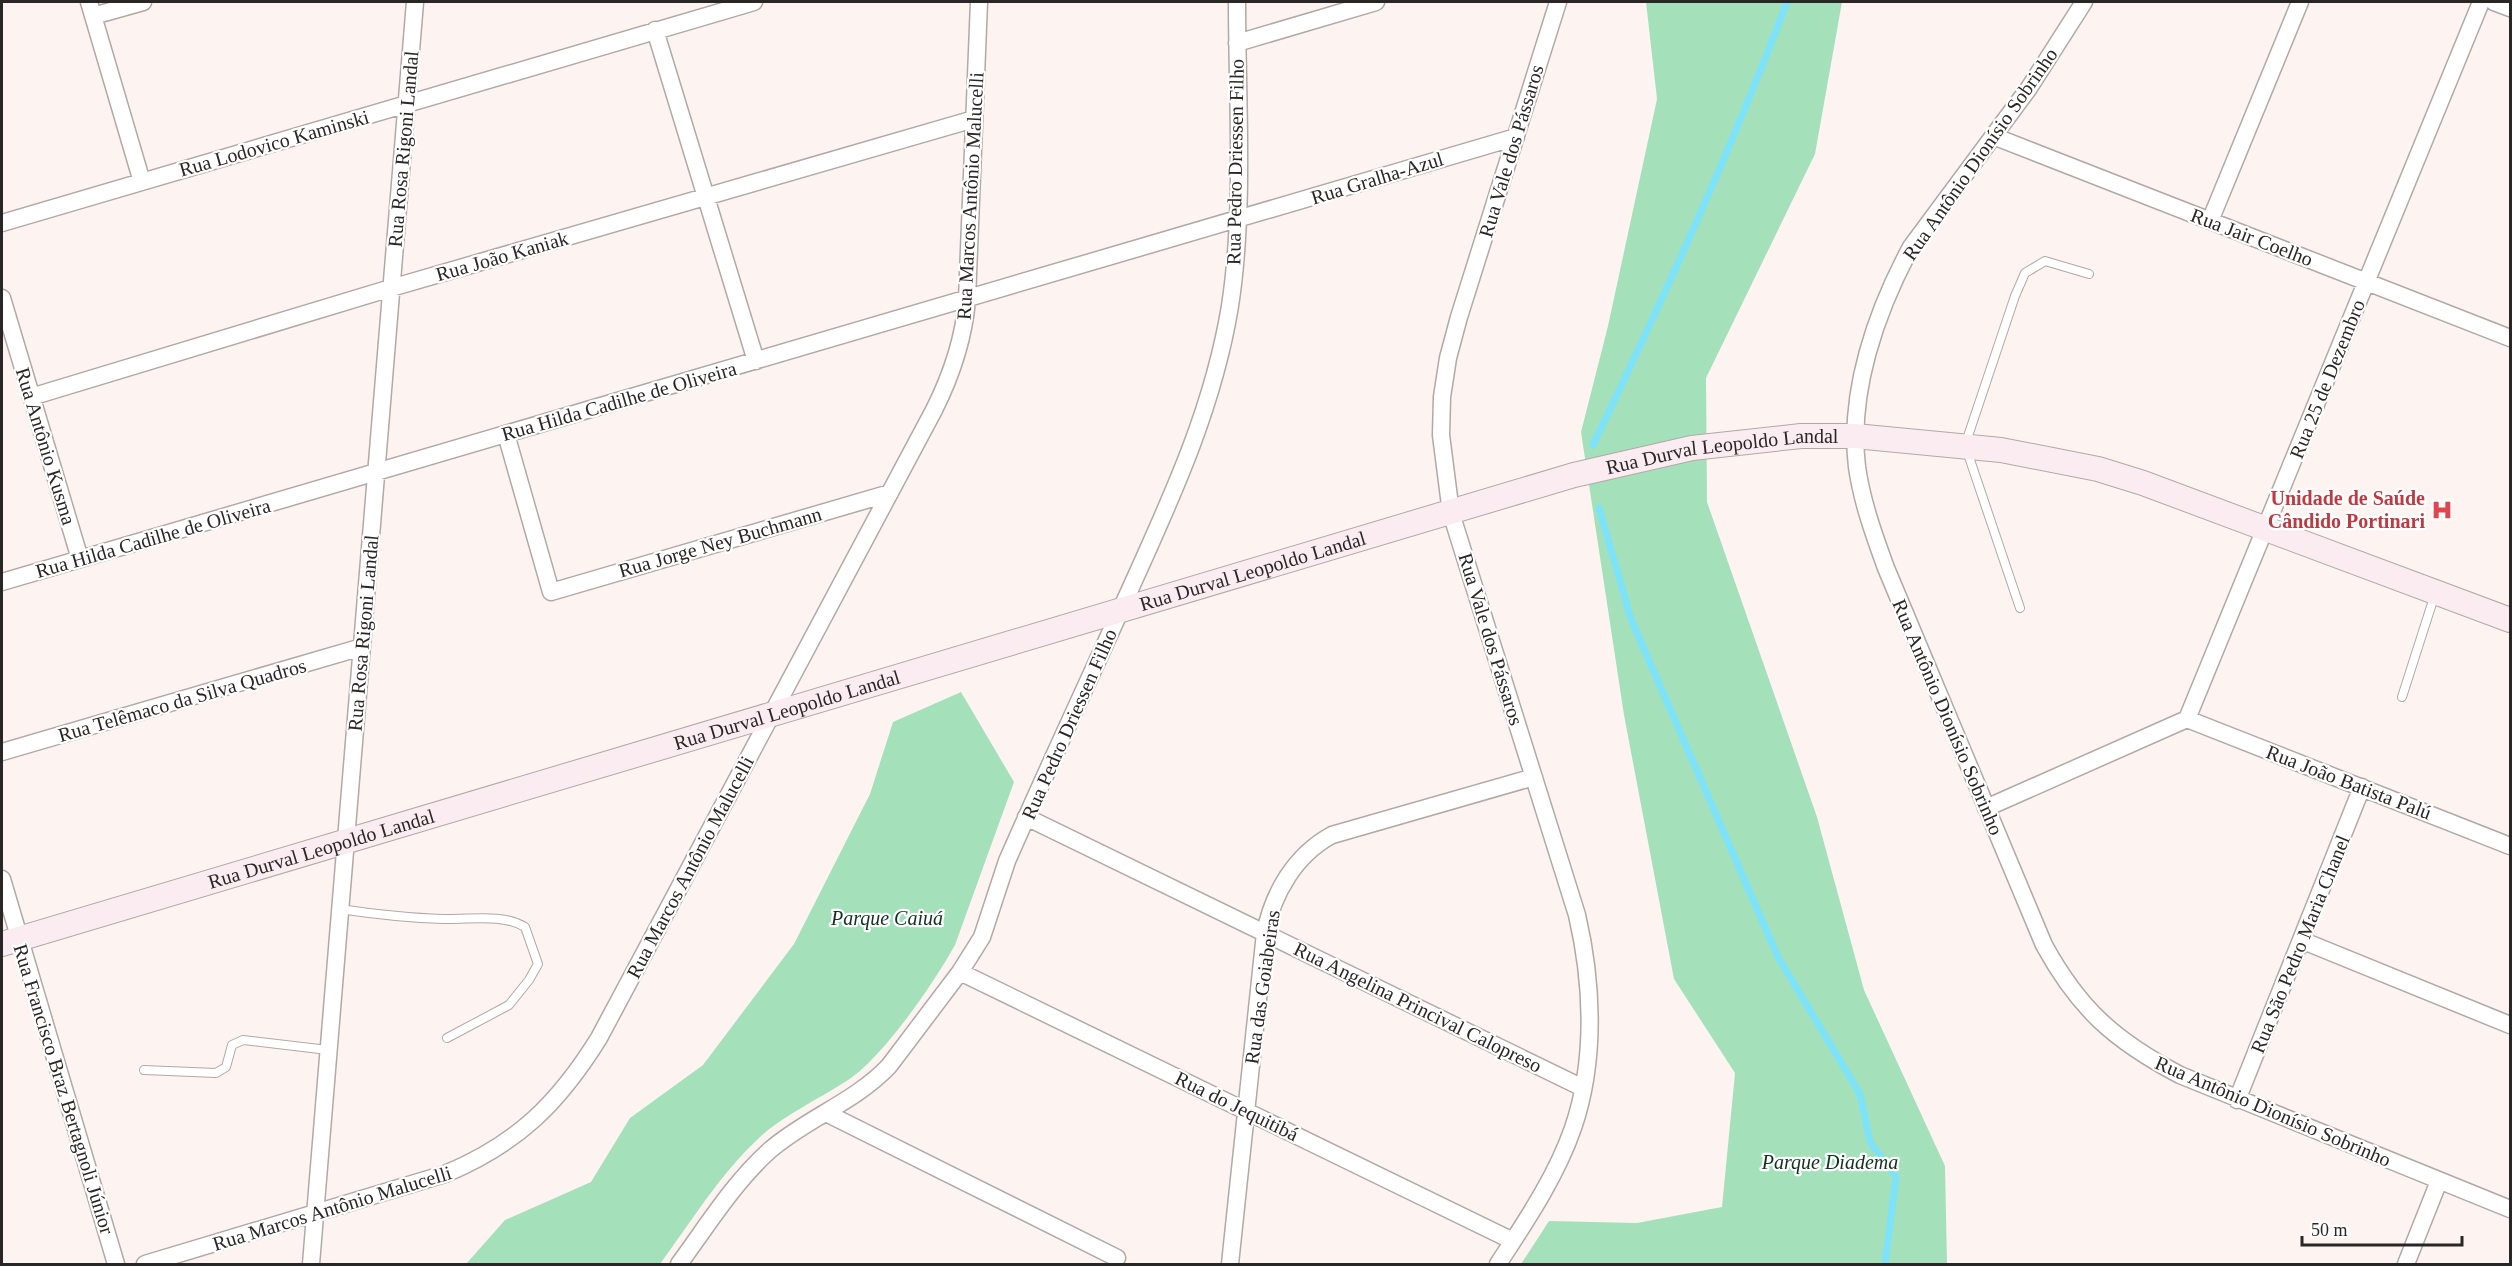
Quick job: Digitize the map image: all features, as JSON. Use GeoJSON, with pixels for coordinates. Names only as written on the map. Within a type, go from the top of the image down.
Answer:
{"type":"FeatureCollection","features":[{"type":"Feature","properties":{"kind":"street"},"geometry":{"type":"LineString","coordinates":[[142,182],[91,9],[143,2]]}},
{"type":"Feature","properties":{"kind":"street","name":"Rua Rosa Rigoni Landal"},"geometry":{"type":"LineString","coordinates":[[311,1264],[415,2]]}},
{"type":"Feature","properties":{"kind":"street","name":"Rua Lodovico Kaminski"},"geometry":{"type":"LineString","coordinates":[[2,223],[754,2]]}},
{"type":"Feature","properties":{"kind":"street","name":"Rua Marcos Antônio Malucelli"},"geometry":{"type":"LineString","coordinates":[[145,1264],[445,1174],[474,1162],[506,1143],[535,1120],[561,1094],[599,1038],[890,493],[952,371],[963,331],[967,299],[979,2]]}},
{"type":"Feature","properties":{"kind":"street","name":"Rua Pedro Driessen Filho"},"geometry":{"type":"LineString","coordinates":[[679,1264],[749,1172],[769,1151],[790,1134],[876,1081],[890,1066],[960,972],[986,927],[1007,861],[1183,474],[1210,396],[1230,306],[1238,220],[1237,2]]}},
{"type":"Feature","properties":{"kind":"street"},"geometry":{"type":"LineString","coordinates":[[1237,43],[1376,2]]}},
{"type":"Feature","properties":{"kind":"street","name":"Rua Vale dos Pássaros"},"geometry":{"type":"LineString","coordinates":[[1498,1264],[1541,1196],[1572,1130],[1587,1062],[1589,1004],[1582,939],[1451,513],[1441,435],[1442,397],[1448,358],[1459,318],[1558,2]]}},
{"type":"Feature","properties":{"kind":"street","name":"Rua Antônio Dionísio Sobrinho"},"geometry":{"type":"LineString","coordinates":[[2084,2],[2054,51],[1925,226],[1896,274],[1868,352],[1859,396],[1855,436],[1863,498],[1872,530],[2044,945],[2076,996],[2099,1021],[2152,1061],[2180,1075],[2511,1209]]}},
{"type":"Feature","properties":{"kind":"street"},"geometry":{"type":"LineString","coordinates":[[2210,221],[2300,2]]}},
{"type":"Feature","properties":{"kind":"street","name":"Rua 25 de Dezembro"},"geometry":{"type":"LineString","coordinates":[[2187,719],[2481,2]]}},
{"type":"Feature","properties":{"kind":"street"},"geometry":{"type":"LineString","coordinates":[[2494,2],[2511,8]]}},
{"type":"Feature","properties":{"kind":"street"},"geometry":{"type":"LineString","coordinates":[[655,30],[756,361]]}},
{"type":"Feature","properties":{"kind":"street","name":"Rua João Kaniak"},"geometry":{"type":"LineString","coordinates":[[31,397],[392,288],[974,119]]}},
{"type":"Feature","properties":{"kind":"street","name":"Rua Jair Coelho"},"geometry":{"type":"LineString","coordinates":[[1993,136],[2511,338]]}},
{"type":"Feature","properties":{"kind":"street","name":"Rua Gralha-Azul"},"geometry":{"type":"LineString","coordinates":[[1238,220],[1516,137]]}},
{"type":"Feature","properties":{"kind":"street","name":"Rua Hilda Cadilhe de Oliveira"},"geometry":{"type":"LineString","coordinates":[[2,582],[1238,220]]}},
{"type":"Feature","properties":{"kind":"street","name":"Rua Antônio Kusma"},"geometry":{"type":"LineString","coordinates":[[2,298],[80,559]]}},
{"type":"Feature","properties":{"kind":"street","name":"Rua Jorge Ney Buchmann"},"geometry":{"type":"LineString","coordinates":[[506,434],[551,592],[890,493]]}},
{"type":"Feature","properties":{"kind":"street","name":"Rua Durval Leopoldo Landal"},"geometry":{"type":"LineString","coordinates":[[10,942],[1574,475],[1692,448],[1801,435],[1855,436],[1965,445],[2050,458],[2098,469],[2154,486],[2511,620]]}},
{"type":"Feature","properties":{"kind":"street","name":"Rua Telêmaco da Silva Quadros"},"geometry":{"type":"LineString","coordinates":[[2,752],[362,647]]}},
{"type":"Feature","properties":{"kind":"street"},"geometry":{"type":"LineString","coordinates":[[1986,808],[2187,719]]}},
{"type":"Feature","properties":{"kind":"street","name":"Rua João Batista Palú"},"geometry":{"type":"LineString","coordinates":[[2187,719],[2511,846]]}},
{"type":"Feature","properties":{"kind":"street","name":"Rua das Goiabeiras"},"geometry":{"type":"LineString","coordinates":[[1230,1264],[1265,933],[1274,899],[1302,858],[1317,843],[1348,829],[1534,777]]}},
{"type":"Feature","properties":{"kind":"street","name":"Rua São Pedro Maria Chanel"},"geometry":{"type":"LineString","coordinates":[[2238,1100],[2362,787]]}},
{"type":"Feature","properties":{"kind":"street","name":"Rua Angelina Princival Calopreso"},"geometry":{"type":"LineString","coordinates":[[1026,816],[1583,1088]]}},
{"type":"Feature","properties":{"kind":"street","name":"Rua Francisco Braz Bertagnoli Júnior"},"geometry":{"type":"LineString","coordinates":[[2,879],[10,942],[117,1264]]}},
{"type":"Feature","properties":{"kind":"street"},"geometry":{"type":"LineString","coordinates":[[2301,940],[2511,1025]]}},
{"type":"Feature","properties":{"kind":"street","name":"Rua do Jequitibá"},"geometry":{"type":"LineString","coordinates":[[960,972],[1513,1241]]}},
{"type":"Feature","properties":{"kind":"street"},"geometry":{"type":"LineString","coordinates":[[826,1113],[1117,1258]]}},
{"type":"Feature","properties":{"kind":"street"},"geometry":{"type":"LineString","coordinates":[[2406,1264],[2439,1180]]}},
{"type":"Feature","properties":{"kind":"lane"},"geometry":{"type":"LineString","coordinates":[[2020,608],[1965,445],[2015,296],[2025,273],[2045,261],[2089,274]]}},
{"type":"Feature","properties":{"kind":"lane"},"geometry":{"type":"LineString","coordinates":[[2402,697],[2436,592]]}},
{"type":"Feature","properties":{"kind":"lane"},"geometry":{"type":"LineString","coordinates":[[340,909],[376,915],[443,919],[511,919],[525,927],[538,964],[529,980],[509,1005],[447,1038]]}},
{"type":"Feature","properties":{"kind":"lane"},"geometry":{"type":"LineString","coordinates":[[144,1070],[216,1073],[226,1067],[232,1045],[243,1040],[328,1050]]}},
{"type":"Feature","properties":{"kind":"green space","name":"Parque Diadema"},"geometry":{"type":"Polygon","coordinates":[[[1646,2],[1842,2],[1815,154],[1706,378],[1707,502],[1817,817],[1864,990],[1945,1166],[1947,1264],[1521,1264],[1549,1221],[1637,1223],[1722,1207],[1735,1073],[1674,979],[1624,715],[1581,432],[1608,326],[1657,99],[1646,2]]]}},
{"type":"Feature","properties":{"kind":"green space","name":"Parque Caiuá"},"geometry":{"type":"Polygon","coordinates":[[[961,692],[1014,782],[955,945],[922,997],[879,1052],[851,1078],[791,1114],[759,1138],[731,1167],[660,1264],[466,1264],[505,1220],[591,1182],[630,1118],[703,1065],[794,944],[870,794],[893,722],[961,692]]]}},
{"type":"Feature","properties":{"kind":"waterway"},"geometry":{"type":"LineString","coordinates":[[1593,445],[1695,225],[1787,2]]}},
{"type":"Feature","properties":{"kind":"waterway"},"geometry":{"type":"LineString","coordinates":[[1599,508],[1631,619],[1778,957],[1860,1094],[1870,1142],[1896,1177],[1885,1264]]}},
{"type":"Feature","properties":{"kind":"place","name":"Unidade de Saúde Cândido Portinari"},"geometry":{"type":"Point","coordinates":[2442,510]}}]}
